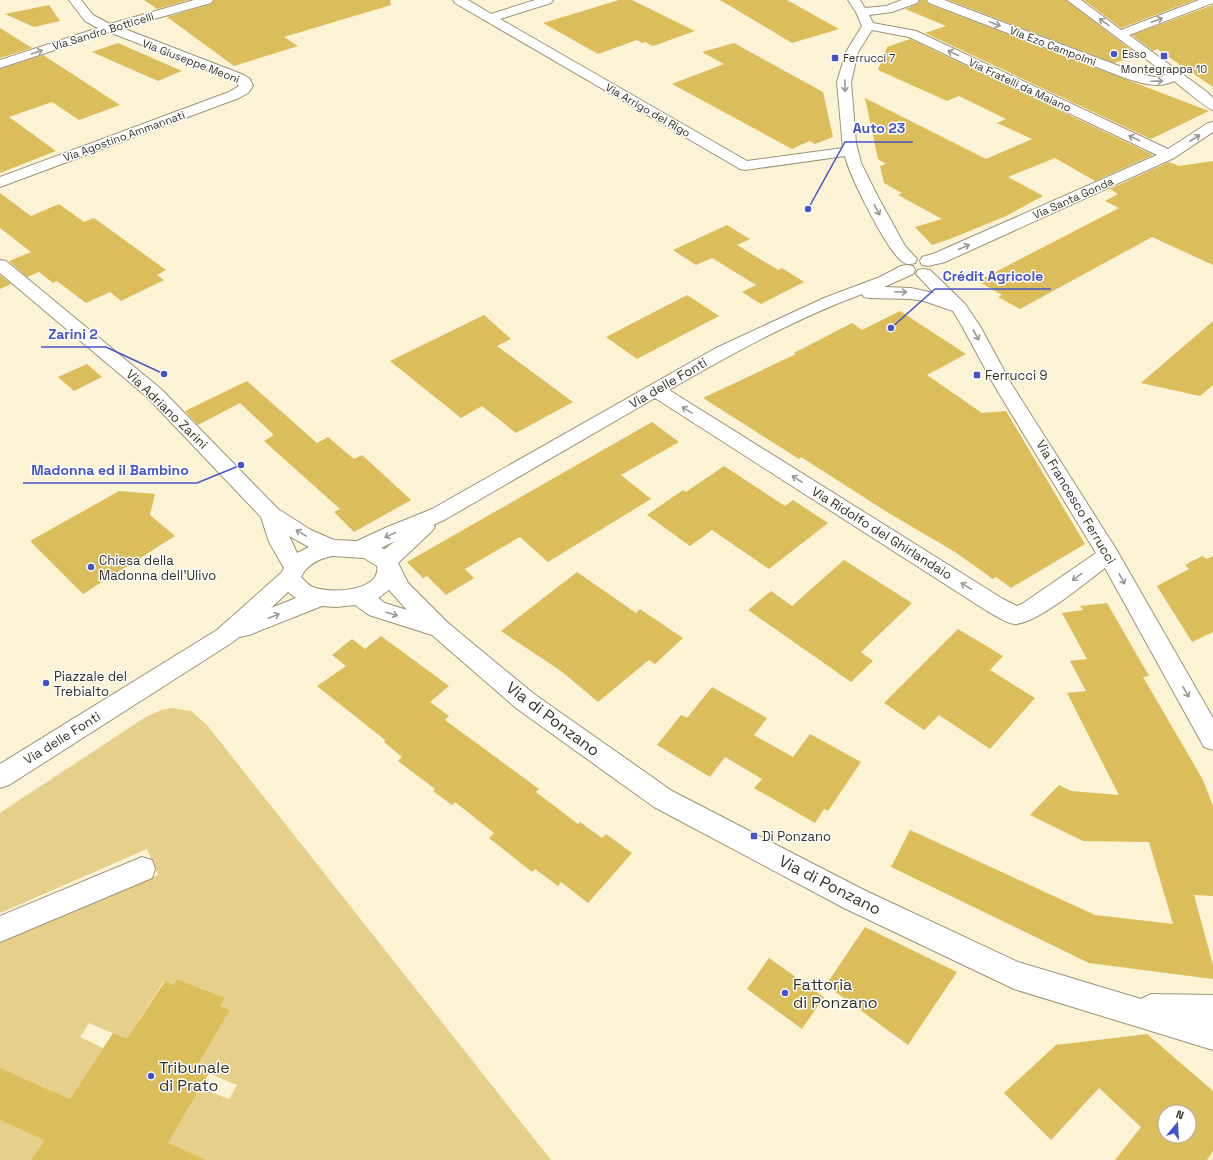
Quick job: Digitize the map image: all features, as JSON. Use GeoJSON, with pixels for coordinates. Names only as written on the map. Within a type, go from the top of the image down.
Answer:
{"type":"FeatureCollection","features":[{"type":"Feature","properties":{"kind":"street","name":"Via Giuseppe Meoni"},"geometry":{"type":"LineString","coordinates":[[75,0],[89,18],[108,28],[239,78],[245,82],[246,86]]}},
{"type":"Feature","properties":{"kind":"street","name":"Via Sandro Botticelli"},"geometry":{"type":"LineString","coordinates":[[0,64],[108,28],[207,0]]}},
{"type":"Feature","properties":{"kind":"street","name":"Via Arrigo del Rigo"},"geometry":{"type":"LineString","coordinates":[[458,0],[745,166],[851,151]]}},
{"type":"Feature","properties":{"kind":"street"},"geometry":{"type":"LineString","coordinates":[[490,18],[547,0]]}},
{"type":"Feature","properties":{"kind":"street"},"geometry":{"type":"LineString","coordinates":[[854,0],[862,12],[868,26]]}},
{"type":"Feature","properties":{"kind":"street"},"geometry":{"type":"LineString","coordinates":[[862,12],[888,9],[913,0]]}},
{"type":"Feature","properties":{"kind":"street","name":"Via Ezo Campolmi"},"geometry":{"type":"LineString","coordinates":[[933,0],[1130,76],[1151,81],[1162,81],[1171,78],[1173,75]]}},
{"type":"Feature","properties":{"kind":"street"},"geometry":{"type":"LineString","coordinates":[[1073,0],[1202,95],[1213,106]]}},
{"type":"Feature","properties":{"kind":"street"},"geometry":{"type":"LineString","coordinates":[[1121,34],[1210,0]]}},
{"type":"Feature","properties":{"kind":"street","name":"Via Francesco Ferrucci"},"geometry":{"type":"LineString","coordinates":[[868,26],[852,52],[844,82],[849,144],[854,163],[870,197],[898,248],[959,308],[971,326],[1003,385],[1108,554],[1213,740]]}},
{"type":"Feature","properties":{"kind":"street","name":"Via Fratelli da Maiano"},"geometry":{"type":"LineString","coordinates":[[868,26],[912,34],[1169,155]]}},
{"type":"Feature","properties":{"kind":"street","name":"Via Agostino Ammannati"},"geometry":{"type":"LineString","coordinates":[[0,182],[234,95],[243,90],[246,86]]}},
{"type":"Feature","properties":{"kind":"street","name":"Via Santa Gonda"},"geometry":{"type":"LineString","coordinates":[[917,266],[939,258],[1169,155],[1213,126]]}},
{"type":"Feature","properties":{"kind":"street","name":"Via Adriano Zarini"},"geometry":{"type":"LineString","coordinates":[[0,265],[154,393],[271,514]]}},
{"type":"Feature","properties":{"kind":"street","name":"Via delle Fonti"},"geometry":{"type":"LineString","coordinates":[[360,549],[439,514],[705,361],[740,343],[848,294],[898,276],[917,266]]}},
{"type":"Feature","properties":{"kind":"street"},"geometry":{"type":"LineString","coordinates":[[848,294],[910,292],[937,298],[959,308]]}},
{"type":"Feature","properties":{"kind":"street","name":"Via Ridolfo del Ghirlandaio"},"geometry":{"type":"LineString","coordinates":[[656,390],[995,605],[1015,615],[1029,611],[1108,554]]}},
{"type":"Feature","properties":{"kind":"street"},"geometry":{"type":"LineString","coordinates":[[271,514],[303,534],[332,548],[360,549],[375,554],[388,564],[386,579],[374,589],[358,596],[346,599],[319,598],[304,593],[294,586],[292,572],[271,514]]}},
{"type":"Feature","properties":{"kind":"street","name":"Via delle Fonti"},"geometry":{"type":"LineString","coordinates":[[388,564],[439,514]]}},
{"type":"Feature","properties":{"kind":"street","name":"Via delle Fonti"},"geometry":{"type":"LineString","coordinates":[[225,636],[292,572],[305,557],[318,551],[332,548]]}},
{"type":"Feature","properties":{"kind":"street","name":"Via di Ponzano"},"geometry":{"type":"LineString","coordinates":[[388,564],[399,588],[440,630],[525,701],[663,799],[854,899],[1014,975],[1128,1009]]}},
{"type":"Feature","properties":{"kind":"street"},"geometry":{"type":"LineString","coordinates":[[358,596],[377,609],[440,630]]}},
{"type":"Feature","properties":{"kind":"street","name":"Via delle Fonti"},"geometry":{"type":"LineString","coordinates":[[0,777],[225,636],[319,598]]}},
{"type":"Feature","properties":{"kind":"street"},"geometry":{"type":"LineString","coordinates":[[0,929],[142,868]]}},
{"type":"Feature","properties":{"kind":"street"},"geometry":{"type":"LineString","coordinates":[[1128,1009],[1213,1010]]}},
{"type":"Feature","properties":{"kind":"street"},"geometry":{"type":"LineString","coordinates":[[1128,1009],[1213,1036]]}},
{"type":"Feature","properties":{"kind":"shaded area"},"geometry":{"type":"Polygon","coordinates":[[[171,708],[191,711],[207,725],[551,1160],[158,1160],[200,1088],[229,1099],[237,1085],[196,1068],[230,1010],[220,1006],[225,998],[177,979],[174,985],[164,981],[139,1020],[133,1042],[89,1023],[80,1037],[103,1048],[31,1160],[0,1160],[0,1120],[23,1130],[50,1090],[0,1068],[0,937],[158,875],[147,849],[0,913],[0,813],[144,718],[161,710],[171,708]]]}},
{"type":"Feature","properties":{"kind":"building"},"geometry":{"type":"Polygon","coordinates":[[[144,0],[189,0],[157,9],[144,0]]]}},
{"type":"Feature","properties":{"kind":"building"},"geometry":{"type":"Polygon","coordinates":[[[214,0],[390,0],[391,5],[284,37],[298,46],[234,66],[167,17],[211,4],[214,0]]]}},
{"type":"Feature","properties":{"kind":"building"},"geometry":{"type":"Polygon","coordinates":[[[619,0],[632,0],[695,31],[653,46],[637,40],[598,54],[543,23],[619,0]]]}},
{"type":"Feature","properties":{"kind":"building"},"geometry":{"type":"Polygon","coordinates":[[[720,0],[787,0],[839,29],[792,43],[720,0]]]}},
{"type":"Feature","properties":{"kind":"building"},"geometry":{"type":"Polygon","coordinates":[[[920,0],[926,0],[928,4],[1209,111],[1151,139],[925,33],[946,26],[905,9],[918,4],[920,0]]]}},
{"type":"Feature","properties":{"kind":"building"},"geometry":{"type":"Polygon","coordinates":[[[948,0],[1066,0],[1138,55],[1114,63],[948,0]]]}},
{"type":"Feature","properties":{"kind":"building"},"geometry":{"type":"Polygon","coordinates":[[[1084,0],[1195,0],[1121,28],[1084,0]]]}},
{"type":"Feature","properties":{"kind":"building"},"geometry":{"type":"Polygon","coordinates":[[[49,5],[60,21],[34,27],[5,14],[49,5]]]}},
{"type":"Feature","properties":{"kind":"building"},"geometry":{"type":"Polygon","coordinates":[[[1213,5],[1213,87],[1157,49],[1153,51],[1132,35],[1213,5]]]}},
{"type":"Feature","properties":{"kind":"building"},"geometry":{"type":"Polygon","coordinates":[[[0,28],[32,48],[0,58],[0,28]]]}},
{"type":"Feature","properties":{"kind":"building"},"geometry":{"type":"Polygon","coordinates":[[[910,39],[1153,155],[1095,181],[1055,158],[1008,177],[1043,196],[1006,216],[932,245],[915,227],[942,219],[898,195],[902,193],[884,183],[880,166],[886,164],[878,159],[865,98],[986,159],[1032,139],[997,123],[1006,119],[959,96],[947,101],[878,70],[887,47],[910,39]]]}},
{"type":"Feature","properties":{"kind":"building"},"geometry":{"type":"Polygon","coordinates":[[[118,43],[182,71],[158,81],[92,52],[118,43]]]}},
{"type":"Feature","properties":{"kind":"building"},"geometry":{"type":"Polygon","coordinates":[[[734,43],[823,92],[833,137],[815,144],[810,141],[792,149],[672,84],[724,64],[702,52],[734,43]]]}},
{"type":"Feature","properties":{"kind":"building"},"geometry":{"type":"Polygon","coordinates":[[[43,55],[120,105],[79,120],[52,102],[9,117],[56,151],[0,173],[0,69],[43,55]]]}},
{"type":"Feature","properties":{"kind":"building"},"geometry":{"type":"Polygon","coordinates":[[[1213,161],[1213,265],[1152,237],[1020,309],[998,297],[1002,295],[978,281],[1119,208],[1105,201],[1118,194],[1110,189],[1169,162],[1179,166],[1213,161]]]}},
{"type":"Feature","properties":{"kind":"building"},"geometry":{"type":"Polygon","coordinates":[[[0,193],[31,216],[59,204],[84,222],[94,218],[166,270],[157,275],[164,280],[121,301],[110,292],[86,303],[57,281],[53,283],[39,272],[27,277],[9,261],[31,252],[0,228],[0,193]]]}},
{"type":"Feature","properties":{"kind":"building"},"geometry":{"type":"Polygon","coordinates":[[[727,225],[750,239],[737,245],[778,270],[782,268],[804,282],[761,304],[742,292],[756,285],[712,258],[696,265],[673,250],[727,225]]]}},
{"type":"Feature","properties":{"kind":"building"},"geometry":{"type":"Polygon","coordinates":[[[0,275],[11,284],[0,289],[0,275]]]}},
{"type":"Feature","properties":{"kind":"building"},"geometry":{"type":"Polygon","coordinates":[[[687,295],[719,316],[637,359],[606,337],[687,295]]]}},
{"type":"Feature","properties":{"kind":"building"},"geometry":{"type":"Polygon","coordinates":[[[900,311],[966,354],[927,375],[982,413],[1006,411],[1085,544],[1011,588],[996,577],[993,579],[955,552],[887,512],[801,457],[799,459],[703,398],[796,354],[794,353],[852,323],[862,330],[900,311]]]}},
{"type":"Feature","properties":{"kind":"building"},"geometry":{"type":"Polygon","coordinates":[[[484,315],[511,339],[497,346],[573,402],[516,433],[482,406],[461,418],[390,361],[484,315]]]}},
{"type":"Feature","properties":{"kind":"building"},"geometry":{"type":"Polygon","coordinates":[[[1213,321],[1213,385],[1200,396],[1141,383],[1213,321]]]}},
{"type":"Feature","properties":{"kind":"building"},"geometry":{"type":"Polygon","coordinates":[[[87,364],[102,377],[74,391],[58,377],[87,364]]]}},
{"type":"Feature","properties":{"kind":"building"},"geometry":{"type":"Polygon","coordinates":[[[247,381],[317,443],[328,437],[354,459],[362,455],[411,500],[354,532],[334,512],[340,509],[264,441],[274,435],[240,403],[198,425],[185,411],[247,381]]]}},
{"type":"Feature","properties":{"kind":"building"},"geometry":{"type":"Polygon","coordinates":[[[652,422],[679,442],[621,475],[651,499],[548,562],[520,537],[465,569],[474,578],[446,595],[427,576],[423,578],[407,562],[652,422]]]}},
{"type":"Feature","properties":{"kind":"building"},"geometry":{"type":"Polygon","coordinates":[[[724,466],[785,506],[793,500],[828,523],[769,569],[712,530],[690,546],[647,515],[683,490],[686,492],[724,466]]]}},
{"type":"Feature","properties":{"kind":"building","name":"Chiesa della Madonna dell'Ulivo"},"geometry":{"type":"Polygon","coordinates":[[[119,491],[155,494],[150,515],[175,536],[83,594],[30,541],[119,491]]]}},
{"type":"Feature","properties":{"kind":"building"},"geometry":{"type":"Polygon","coordinates":[[[1202,556],[1207,559],[1213,556],[1213,632],[1192,642],[1157,586],[1189,569],[1185,565],[1202,556]]]}},
{"type":"Feature","properties":{"kind":"building"},"geometry":{"type":"Polygon","coordinates":[[[844,560],[912,603],[861,652],[873,661],[851,682],[748,610],[771,591],[792,606],[844,560]]]}},
{"type":"Feature","properties":{"kind":"building"},"geometry":{"type":"Polygon","coordinates":[[[577,572],[636,613],[640,609],[683,638],[655,664],[649,660],[598,702],[561,671],[501,631],[577,572]]]}},
{"type":"Feature","properties":{"kind":"building"},"geometry":{"type":"Polygon","coordinates":[[[1107,603],[1149,676],[1143,677],[1203,780],[1213,806],[1213,896],[1194,895],[1213,965],[1213,979],[1089,963],[891,867],[910,830],[1095,915],[1173,924],[1149,842],[1083,841],[1030,815],[1059,785],[1071,791],[1119,795],[1067,693],[1086,691],[1070,661],[1087,659],[1062,613],[1083,610],[1080,606],[1107,603]]]}},
{"type":"Feature","properties":{"kind":"building"},"geometry":{"type":"Polygon","coordinates":[[[958,629],[1003,656],[990,670],[1035,698],[990,749],[939,715],[924,730],[884,703],[958,629]]]}},
{"type":"Feature","properties":{"kind":"building"},"geometry":{"type":"Polygon","coordinates":[[[381,636],[449,686],[430,702],[449,716],[445,720],[539,789],[536,792],[578,824],[580,822],[602,838],[606,834],[632,853],[588,903],[561,882],[558,886],[535,869],[532,872],[489,838],[494,833],[455,802],[452,805],[433,791],[435,789],[398,761],[402,757],[384,742],[385,740],[317,686],[346,666],[332,655],[352,639],[365,649],[381,636]]]}},
{"type":"Feature","properties":{"kind":"building"},"geometry":{"type":"Polygon","coordinates":[[[712,687],[767,718],[754,735],[793,757],[810,734],[861,762],[828,811],[824,809],[815,823],[754,788],[762,779],[725,757],[710,777],[657,745],[681,715],[687,718],[712,687]]]}},
{"type":"Feature","properties":{"kind":"building"},"geometry":{"type":"Polygon","coordinates":[[[865,927],[957,972],[908,1045],[826,985],[865,927]]]}},
{"type":"Feature","properties":{"kind":"building"},"geometry":{"type":"Polygon","coordinates":[[[769,958],[824,997],[802,1029],[747,989],[769,958]]]}},
{"type":"Feature","properties":{"kind":"building","name":"Tribunale di Prato"},"geometry":{"type":"Polygon","coordinates":[[[177,979],[225,998],[220,1006],[230,1010],[196,1068],[209,1073],[168,1143],[206,1160],[31,1160],[44,1140],[0,1120],[0,1068],[70,1099],[113,1033],[127,1039],[165,981],[174,985],[177,979]]]}},
{"type":"Feature","properties":{"kind":"building"},"geometry":{"type":"Polygon","coordinates":[[[1147,1034],[1213,1091],[1213,1151],[1207,1160],[1115,1160],[1141,1127],[1099,1088],[1051,1140],[1004,1093],[1056,1045],[1147,1034]]]}},
{"type":"Feature","properties":{"kind":"place","name":"Esso"},"geometry":{"type":"Point","coordinates":[1114,54]}},
{"type":"Feature","properties":{"kind":"place","name":"Montegrappa 10"},"geometry":{"type":"Point","coordinates":[1164,56]}},
{"type":"Feature","properties":{"kind":"place","name":"Ferrucci 7"},"geometry":{"type":"Point","coordinates":[835,58]}},
{"type":"Feature","properties":{"kind":"place","name":"Auto 23"},"geometry":{"type":"Point","coordinates":[808,209]}},
{"type":"Feature","properties":{"kind":"place","name":"Crédit Agricole"},"geometry":{"type":"Point","coordinates":[891,328]}},
{"type":"Feature","properties":{"kind":"place","name":"Zarini 2"},"geometry":{"type":"Point","coordinates":[164,374]}},
{"type":"Feature","properties":{"kind":"place","name":"Ferrucci 9"},"geometry":{"type":"Point","coordinates":[977,375]}},
{"type":"Feature","properties":{"kind":"place","name":"Madonna ed il Bambino"},"geometry":{"type":"Point","coordinates":[241,465]}},
{"type":"Feature","properties":{"kind":"place","name":"Chiesa della Madonna dell'Ulivo"},"geometry":{"type":"Point","coordinates":[91,567]}},
{"type":"Feature","properties":{"kind":"place","name":"Piazzale del Trebialto"},"geometry":{"type":"Point","coordinates":[46,683]}},
{"type":"Feature","properties":{"kind":"place","name":"Di Ponzano"},"geometry":{"type":"Point","coordinates":[754,836]}},
{"type":"Feature","properties":{"kind":"place","name":"Fattoria di Ponzano"},"geometry":{"type":"Point","coordinates":[785,993]}},
{"type":"Feature","properties":{"kind":"place","name":"Tribunale di Prato"},"geometry":{"type":"Point","coordinates":[151,1076]}}]}
